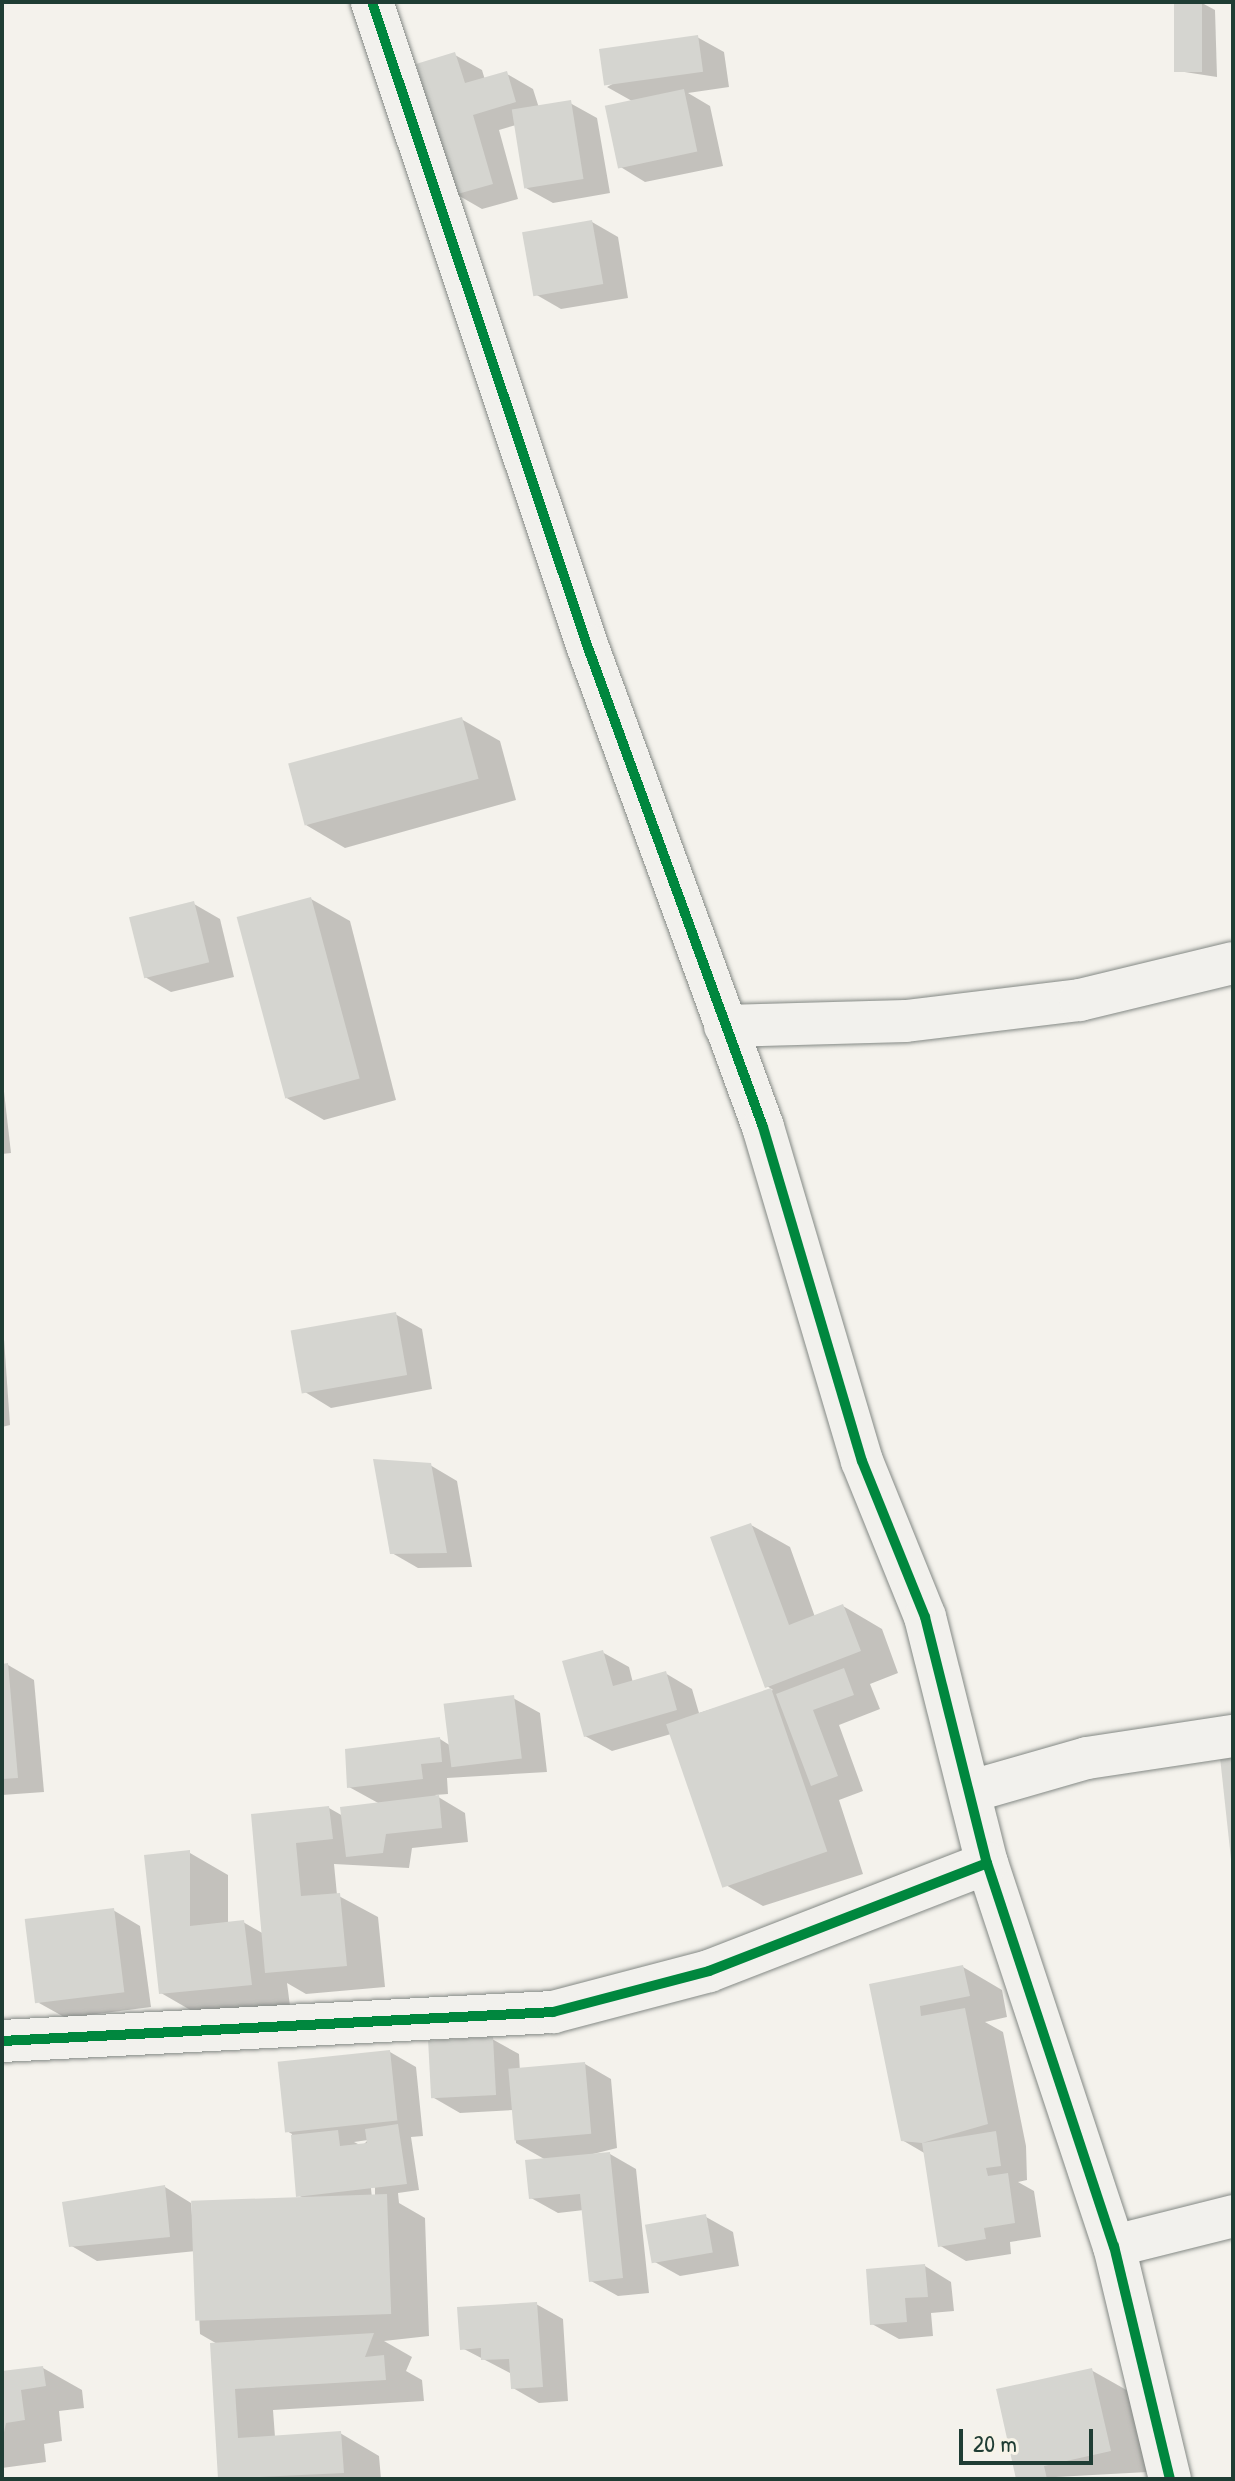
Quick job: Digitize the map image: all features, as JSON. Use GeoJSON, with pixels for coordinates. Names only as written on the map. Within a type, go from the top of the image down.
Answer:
{"type":"FeatureCollection","features":[{"type":"Feature","properties":{"kind":"street"},"geometry":{"type":"LineString","coordinates":[[372,2],[587,645],[725,1026],[813,1284],[862,1461],[925,1617],[972,1791],[987,1863],[1114,2246],[1170,2479]]}},
{"type":"Feature","properties":{"kind":"street"},"geometry":{"type":"LineString","coordinates":[[725,1026],[906,1021],[1064,1002],[1233,963]]}},
{"type":"Feature","properties":{"kind":"street"},"geometry":{"type":"LineString","coordinates":[[972,1791],[1087,1758],[1233,1736]]}},
{"type":"Feature","properties":{"kind":"street"},"geometry":{"type":"LineString","coordinates":[[2,2041],[553,2012],[709,1971],[987,1863]]}},
{"type":"Feature","properties":{"kind":"street"},"geometry":{"type":"LineString","coordinates":[[1114,2246],[1233,2216]]}},
{"type":"Feature","properties":{"kind":"building"},"geometry":{"type":"Polygon","coordinates":[[[1174,2],[1202,2],[1202,72],[1174,72],[1174,2]]]}},
{"type":"Feature","properties":{"kind":"building"},"geometry":{"type":"Polygon","coordinates":[[[698,35],[703,72],[604,86],[599,49],[698,35]]]}},
{"type":"Feature","properties":{"kind":"building"},"geometry":{"type":"Polygon","coordinates":[[[455,52],[465,83],[507,71],[516,102],[473,115],[493,184],[454,195],[416,64],[455,52]]]}},
{"type":"Feature","properties":{"kind":"building"},"geometry":{"type":"Polygon","coordinates":[[[684,89],[697,152],[618,168],[605,106],[684,89]]]}},
{"type":"Feature","properties":{"kind":"building"},"geometry":{"type":"Polygon","coordinates":[[[571,100],[584,179],[524,188],[512,109],[571,100]]]}},
{"type":"Feature","properties":{"kind":"building"},"geometry":{"type":"Polygon","coordinates":[[[592,220],[603,284],[533,296],[522,232],[592,220]]]}},
{"type":"Feature","properties":{"kind":"building"},"geometry":{"type":"Polygon","coordinates":[[[462,717],[479,779],[305,825],[288,764],[462,717]]]}},
{"type":"Feature","properties":{"kind":"building"},"geometry":{"type":"Polygon","coordinates":[[[311,897],[360,1079],[285,1099],[237,917],[311,897]]]}},
{"type":"Feature","properties":{"kind":"building"},"geometry":{"type":"Polygon","coordinates":[[[194,901],[209,962],[144,978],[129,917],[194,901]]]}},
{"type":"Feature","properties":{"kind":"building"},"geometry":{"type":"Polygon","coordinates":[[[396,1312],[407,1375],[302,1394],[291,1331],[396,1312]]]}},
{"type":"Feature","properties":{"kind":"building"},"geometry":{"type":"Polygon","coordinates":[[[373,1459],[431,1463],[447,1553],[390,1554],[373,1459]]]}},
{"type":"Feature","properties":{"kind":"building"},"geometry":{"type":"Polygon","coordinates":[[[751,1523],[789,1625],[843,1604],[861,1651],[765,1688],[710,1537],[751,1523]]]}},
{"type":"Feature","properties":{"kind":"building"},"geometry":{"type":"Polygon","coordinates":[[[603,1650],[613,1686],[666,1671],[677,1710],[584,1737],[562,1661],[603,1650]]]}},
{"type":"Feature","properties":{"kind":"building"},"geometry":{"type":"Polygon","coordinates":[[[8,1663],[18,1778],[2,1779],[2,1664],[8,1663]]]}},
{"type":"Feature","properties":{"kind":"building"},"geometry":{"type":"Polygon","coordinates":[[[844,1668],[854,1695],[813,1710],[838,1776],[811,1786],[776,1694],[844,1668]]]}},
{"type":"Feature","properties":{"kind":"building"},"geometry":{"type":"Polygon","coordinates":[[[771,1688],[827,1852],[722,1888],[666,1724],[771,1688]]]}},
{"type":"Feature","properties":{"kind":"building"},"geometry":{"type":"Polygon","coordinates":[[[514,1695],[522,1759],[451,1767],[444,1704],[514,1695]]]}},
{"type":"Feature","properties":{"kind":"building"},"geometry":{"type":"Polygon","coordinates":[[[440,1737],[442,1762],[421,1764],[423,1779],[347,1788],[345,1749],[440,1737]]]}},
{"type":"Feature","properties":{"kind":"building"},"geometry":{"type":"Polygon","coordinates":[[[1233,1746],[1233,1858],[1231,1859],[1219,1748],[1233,1746]]]}},
{"type":"Feature","properties":{"kind":"building"},"geometry":{"type":"Polygon","coordinates":[[[439,1795],[442,1828],[386,1834],[383,1853],[346,1857],[340,1807],[439,1795]]]}},
{"type":"Feature","properties":{"kind":"building"},"geometry":{"type":"Polygon","coordinates":[[[329,1806],[333,1839],[296,1843],[301,1896],[340,1893],[347,1966],[265,1973],[251,1814],[329,1806]]]}},
{"type":"Feature","properties":{"kind":"building"},"geometry":{"type":"Polygon","coordinates":[[[190,1850],[190,1926],[244,1920],[252,1985],[159,1994],[144,1855],[190,1850]]]}},
{"type":"Feature","properties":{"kind":"building"},"geometry":{"type":"Polygon","coordinates":[[[114,1908],[124,1992],[35,2003],[25,1919],[114,1908]]]}},
{"type":"Feature","properties":{"kind":"building"},"geometry":{"type":"Polygon","coordinates":[[[963,1965],[970,1996],[920,2006],[921,2016],[965,2008],[988,2124],[922,2143],[901,2141],[869,1984],[963,1965]]]}},
{"type":"Feature","properties":{"kind":"building"},"geometry":{"type":"Polygon","coordinates":[[[493,2037],[496,2095],[431,2098],[428,2040],[493,2037]]]}},
{"type":"Feature","properties":{"kind":"building"},"geometry":{"type":"Polygon","coordinates":[[[390,2050],[397,2121],[285,2132],[278,2062],[390,2050]]]}},
{"type":"Feature","properties":{"kind":"building"},"geometry":{"type":"Polygon","coordinates":[[[585,2062],[591,2134],[515,2140],[508,2069],[585,2062]]]}},
{"type":"Feature","properties":{"kind":"building"},"geometry":{"type":"Polygon","coordinates":[[[398,2124],[407,2184],[296,2197],[291,2135],[338,2130],[340,2146],[367,2143],[365,2129],[398,2124]]]}},
{"type":"Feature","properties":{"kind":"building"},"geometry":{"type":"Polygon","coordinates":[[[996,2131],[1001,2166],[986,2168],[988,2176],[1008,2173],[1015,2223],[984,2228],[986,2239],[938,2247],[922,2143],[996,2131]]]}},
{"type":"Feature","properties":{"kind":"building"},"geometry":{"type":"Polygon","coordinates":[[[610,2152],[623,2278],[589,2282],[580,2194],[529,2199],[525,2160],[610,2152]]]}},
{"type":"Feature","properties":{"kind":"building"},"geometry":{"type":"Polygon","coordinates":[[[165,2185],[170,2237],[69,2247],[62,2202],[165,2185]]]}},
{"type":"Feature","properties":{"kind":"building"},"geometry":{"type":"Polygon","coordinates":[[[387,2194],[391,2314],[195,2321],[191,2201],[387,2194]]]}},
{"type":"Feature","properties":{"kind":"building"},"geometry":{"type":"Polygon","coordinates":[[[706,2214],[713,2252],[652,2263],[645,2225],[706,2214]]]}},
{"type":"Feature","properties":{"kind":"building"},"geometry":{"type":"Polygon","coordinates":[[[925,2264],[928,2297],[905,2298],[907,2322],[870,2325],[866,2269],[925,2264]]]}},
{"type":"Feature","properties":{"kind":"building"},"geometry":{"type":"Polygon","coordinates":[[[537,2302],[543,2387],[511,2389],[509,2359],[481,2360],[481,2348],[460,2350],[457,2307],[537,2302]]]}},
{"type":"Feature","properties":{"kind":"building"},"geometry":{"type":"Polygon","coordinates":[[[374,2333],[365,2357],[384,2355],[386,2380],[235,2389],[238,2438],[341,2431],[344,2473],[218,2479],[210,2343],[374,2333]]]}},
{"type":"Feature","properties":{"kind":"building"},"geometry":{"type":"Polygon","coordinates":[[[43,2366],[46,2386],[21,2390],[25,2420],[6,2423],[2,2442],[2,2371],[43,2366]]]}},
{"type":"Feature","properties":{"kind":"building"},"geometry":{"type":"Polygon","coordinates":[[[1092,2368],[1111,2451],[1044,2466],[1047,2479],[1016,2479],[996,2389],[1092,2368]]]}},
{"type":"Feature","properties":{"kind":"cycle path"},"geometry":{"type":"LineString","coordinates":[[372,2],[587,645],[763,1127],[862,1461],[925,1617],[987,1863],[1114,2246],[1170,2479]]}},
{"type":"Feature","properties":{"kind":"cycle path"},"geometry":{"type":"LineString","coordinates":[[2,2041],[553,2012],[709,1971],[987,1863]]}}]}
